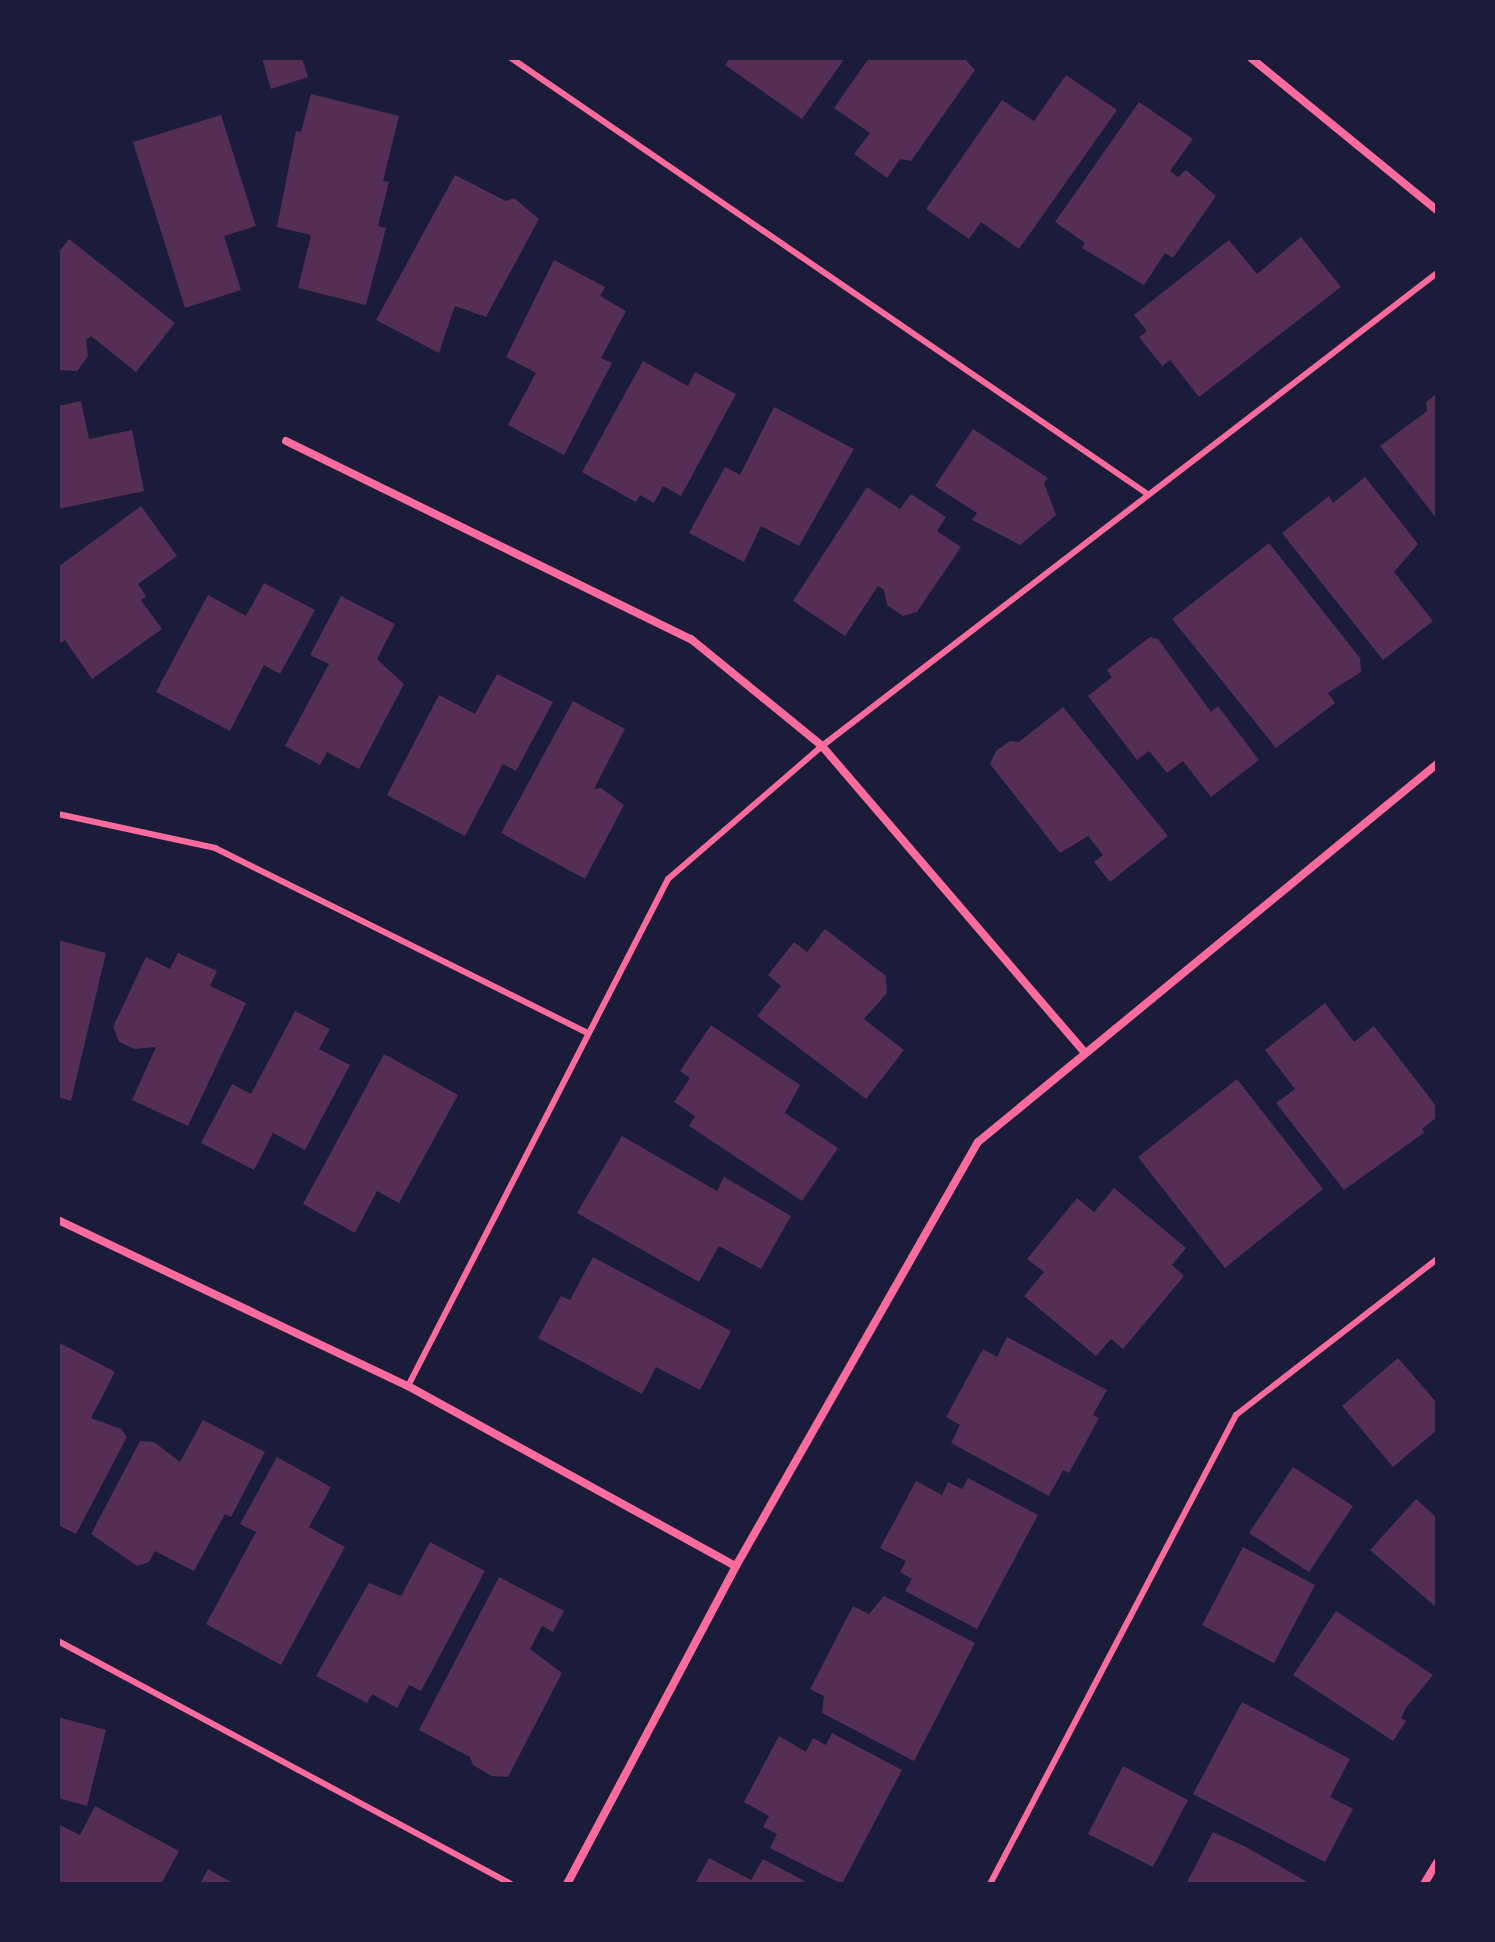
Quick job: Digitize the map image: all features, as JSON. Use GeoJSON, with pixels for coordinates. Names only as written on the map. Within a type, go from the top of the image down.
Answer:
{"type":"FeatureCollection","features":[{"type":"Feature","properties":{"kind":"street"},"geometry":{"type":"LineString","coordinates":[[1251,58],[1437,210]]}},
{"type":"Feature","properties":{"kind":"street"},"geometry":{"type":"LineString","coordinates":[[286,441],[691,639],[822,746],[1083,1050]]}},
{"type":"Feature","properties":{"kind":"street"},"geometry":{"type":"LineString","coordinates":[[567,1884],[736,1566],[978,1142],[1083,1050],[1437,764]]}},
{"type":"Feature","properties":{"kind":"street"},"geometry":{"type":"LineString","coordinates":[[58,1220],[408,1386],[736,1566]]}},
{"type":"Feature","properties":{"kind":"street"},"geometry":{"type":"LineString","coordinates":[[1424,1884],[1437,1862]]}},
{"type":"Feature","properties":{"kind":"lane"},"geometry":{"type":"LineString","coordinates":[[511,58],[1146,493]]}},
{"type":"Feature","properties":{"kind":"lane"},"geometry":{"type":"LineString","coordinates":[[408,1386],[668,879],[822,746],[1146,493],[1437,273]]}},
{"type":"Feature","properties":{"kind":"lane"},"geometry":{"type":"LineString","coordinates":[[58,814],[215,848],[587,1033]]}},
{"type":"Feature","properties":{"kind":"lane"},"geometry":{"type":"LineString","coordinates":[[990,1884],[1236,1415],[1437,1259]]}},
{"type":"Feature","properties":{"kind":"lane"},"geometry":{"type":"LineString","coordinates":[[58,1641],[511,1884]]}},
{"type":"Feature","properties":{"kind":"building"},"geometry":{"type":"Polygon","coordinates":[[[262,58],[302,58],[308,77],[271,89],[262,58]]]}},
{"type":"Feature","properties":{"kind":"building"},"geometry":{"type":"Polygon","coordinates":[[[730,58],[845,58],[802,119],[725,65],[730,58]]]}},
{"type":"Feature","properties":{"kind":"building"},"geometry":{"type":"Polygon","coordinates":[[[869,58],[964,58],[975,70],[911,161],[900,159],[887,178],[854,154],[870,133],[834,108],[869,58]]]}},
{"type":"Feature","properties":{"kind":"building"},"geometry":{"type":"Polygon","coordinates":[[[1066,75],[1117,110],[1019,249],[981,222],[969,239],[926,209],[1002,100],[1034,121],[1066,75]]]}},
{"type":"Feature","properties":{"kind":"building"},"geometry":{"type":"Polygon","coordinates":[[[311,94],[399,116],[383,181],[389,182],[378,226],[386,228],[366,305],[298,288],[311,235],[277,227],[296,131],[301,132],[311,94]]]}},
{"type":"Feature","properties":{"kind":"building"},"geometry":{"type":"Polygon","coordinates":[[[1139,102],[1193,139],[1170,171],[1178,177],[1186,170],[1216,196],[1173,258],[1165,253],[1144,285],[1082,248],[1085,243],[1055,222],[1139,102]]]}},
{"type":"Feature","properties":{"kind":"building"},"geometry":{"type":"Polygon","coordinates":[[[221,115],[256,226],[224,236],[241,290],[185,308],[133,142],[221,115]]]}},
{"type":"Feature","properties":{"kind":"building"},"geometry":{"type":"Polygon","coordinates":[[[455,175],[506,201],[514,198],[539,219],[486,317],[455,306],[439,353],[376,320],[455,175]]]}},
{"type":"Feature","properties":{"kind":"building"},"geometry":{"type":"Polygon","coordinates":[[[1301,237],[1341,287],[1199,397],[1170,360],[1162,366],[1139,337],[1147,331],[1134,315],[1229,240],[1257,274],[1301,237]]]}},
{"type":"Feature","properties":{"kind":"building"},"geometry":{"type":"Polygon","coordinates":[[[69,239],[175,323],[136,372],[91,336],[86,340],[88,356],[77,371],[58,370],[58,253],[69,239]]]}},
{"type":"Feature","properties":{"kind":"building"},"geometry":{"type":"Polygon","coordinates":[[[554,260],[605,287],[600,296],[626,311],[601,358],[612,363],[564,455],[508,425],[536,373],[506,357],[554,260]]]}},
{"type":"Feature","properties":{"kind":"building"},"geometry":{"type":"Polygon","coordinates":[[[643,361],[688,386],[695,372],[736,394],[681,496],[663,486],[654,503],[640,495],[636,502],[582,472],[643,361]]]}},
{"type":"Feature","properties":{"kind":"building"},"geometry":{"type":"Polygon","coordinates":[[[1437,393],[1437,519],[1380,446],[1427,411],[1426,402],[1437,393]]]}},
{"type":"Feature","properties":{"kind":"building"},"geometry":{"type":"Polygon","coordinates":[[[81,401],[89,439],[132,430],[144,491],[58,509],[58,406],[81,401]]]}},
{"type":"Feature","properties":{"kind":"building"},"geometry":{"type":"Polygon","coordinates":[[[774,407],[854,449],[799,546],[761,526],[744,562],[689,533],[725,467],[740,475],[774,407]]]}},
{"type":"Feature","properties":{"kind":"building"},"geometry":{"type":"Polygon","coordinates":[[[973,429],[1048,478],[1044,483],[1056,515],[1020,545],[972,520],[977,513],[935,486],[973,429]]]}},
{"type":"Feature","properties":{"kind":"building"},"geometry":{"type":"Polygon","coordinates":[[[1365,477],[1418,544],[1394,572],[1433,621],[1383,660],[1282,533],[1329,496],[1333,503],[1365,477]]]}},
{"type":"Feature","properties":{"kind":"building"},"geometry":{"type":"Polygon","coordinates":[[[867,487],[900,509],[911,494],[946,517],[937,531],[961,547],[917,612],[903,616],[887,605],[884,590],[878,586],[845,636],[793,601],[867,487]]]}},
{"type":"Feature","properties":{"kind":"building"},"geometry":{"type":"Polygon","coordinates":[[[141,506],[177,556],[138,584],[146,596],[141,600],[162,629],[92,679],[65,640],[58,645],[58,567],[141,506]]]}},
{"type":"Feature","properties":{"kind":"building"},"geometry":{"type":"Polygon","coordinates":[[[1269,543],[1360,658],[1361,672],[1328,693],[1335,703],[1276,748],[1172,619],[1269,543]]]}},
{"type":"Feature","properties":{"kind":"building"},"geometry":{"type":"Polygon","coordinates":[[[264,583],[315,610],[280,674],[264,665],[230,731],[156,692],[208,595],[246,616],[264,583]]]}},
{"type":"Feature","properties":{"kind":"building"},"geometry":{"type":"Polygon","coordinates":[[[341,596],[395,624],[377,659],[404,684],[359,769],[327,752],[320,765],[285,746],[329,664],[310,655],[341,596]]]}},
{"type":"Feature","properties":{"kind":"building"},"geometry":{"type":"Polygon","coordinates":[[[1150,637],[1158,639],[1211,712],[1218,706],[1259,760],[1211,797],[1183,761],[1167,773],[1149,751],[1137,760],[1088,696],[1112,677],[1107,670],[1150,637]]]}},
{"type":"Feature","properties":{"kind":"building"},"geometry":{"type":"Polygon","coordinates":[[[497,674],[553,702],[516,771],[503,764],[465,836],[387,795],[439,695],[475,714],[497,674]]]}},
{"type":"Feature","properties":{"kind":"building"},"geometry":{"type":"Polygon","coordinates":[[[573,701],[625,729],[594,789],[601,788],[624,805],[585,879],[501,833],[573,701]]]}},
{"type":"Feature","properties":{"kind":"building"},"geometry":{"type":"Polygon","coordinates":[[[1063,707],[1168,836],[1110,882],[1094,862],[1103,855],[1088,836],[1060,853],[990,764],[996,751],[1010,741],[1019,742],[1063,707]]]}},
{"type":"Feature","properties":{"kind":"building"},"geometry":{"type":"Polygon","coordinates":[[[825,929],[886,976],[887,993],[864,1019],[904,1050],[866,1099],[757,1016],[781,986],[768,975],[794,942],[807,952],[825,929]]]}},
{"type":"Feature","properties":{"kind":"building"},"geometry":{"type":"Polygon","coordinates":[[[58,940],[106,953],[71,1101],[58,1097],[58,940]]]}},
{"type":"Feature","properties":{"kind":"building"},"geometry":{"type":"Polygon","coordinates":[[[178,953],[217,971],[210,986],[246,1003],[188,1126],[132,1100],[156,1047],[135,1049],[119,1042],[113,1027],[146,957],[170,969],[178,953]]]}},
{"type":"Feature","properties":{"kind":"building"},"geometry":{"type":"Polygon","coordinates":[[[1325,1003],[1354,1042],[1374,1026],[1437,1107],[1437,1117],[1422,1129],[1425,1132],[1344,1190],[1276,1103],[1295,1089],[1265,1050],[1325,1003]]]}},
{"type":"Feature","properties":{"kind":"building"},"geometry":{"type":"Polygon","coordinates":[[[295,1011],[330,1029],[319,1049],[350,1065],[305,1150],[273,1133],[254,1170],[201,1143],[232,1084],[251,1094],[295,1011]]]}},
{"type":"Feature","properties":{"kind":"building"},"geometry":{"type":"Polygon","coordinates":[[[711,1025],[800,1085],[785,1113],[838,1148],[802,1201],[689,1126],[695,1116],[674,1102],[690,1078],[680,1071],[711,1025]]]}},
{"type":"Feature","properties":{"kind":"building"},"geometry":{"type":"Polygon","coordinates":[[[384,1054],[458,1095],[399,1203],[377,1191],[355,1233],[303,1204],[384,1054]]]}},
{"type":"Feature","properties":{"kind":"building"},"geometry":{"type":"Polygon","coordinates":[[[1237,1079],[1323,1189],[1225,1268],[1138,1157],[1237,1079]]]}},
{"type":"Feature","properties":{"kind":"building"},"geometry":{"type":"Polygon","coordinates":[[[622,1136],[717,1191],[724,1177],[791,1216],[761,1269],[719,1246],[699,1282],[577,1213],[622,1136]]]}},
{"type":"Feature","properties":{"kind":"building"},"geometry":{"type":"Polygon","coordinates":[[[1114,1188],[1186,1248],[1172,1265],[1184,1276],[1123,1349],[1111,1339],[1096,1356],[1024,1296],[1044,1272],[1027,1259],[1077,1198],[1094,1212],[1114,1188]]]}},
{"type":"Feature","properties":{"kind":"building"},"geometry":{"type":"Polygon","coordinates":[[[593,1257],[731,1331],[700,1390],[656,1367],[642,1394],[538,1338],[561,1296],[570,1300],[593,1257]]]}},
{"type":"Feature","properties":{"kind":"building"},"geometry":{"type":"Polygon","coordinates":[[[1007,1337],[1107,1390],[1093,1415],[1099,1418],[1069,1473],[1063,1470],[1049,1496],[951,1443],[960,1425],[946,1417],[983,1349],[997,1357],[1007,1337]]]}},
{"type":"Feature","properties":{"kind":"building"},"geometry":{"type":"Polygon","coordinates":[[[58,1342],[115,1372],[91,1418],[121,1429],[127,1437],[76,1534],[58,1525],[58,1342]]]}},
{"type":"Feature","properties":{"kind":"building"},"geometry":{"type":"Polygon","coordinates":[[[1398,1358],[1437,1403],[1437,1430],[1393,1467],[1342,1406],[1398,1358]]]}},
{"type":"Feature","properties":{"kind":"building"},"geometry":{"type":"Polygon","coordinates":[[[203,1420],[265,1452],[231,1517],[225,1514],[194,1571],[155,1551],[149,1562],[137,1566],[91,1534],[140,1441],[154,1442],[180,1462],[203,1420]]]}},
{"type":"Feature","properties":{"kind":"building"},"geometry":{"type":"Polygon","coordinates":[[[277,1457],[331,1487],[309,1527],[345,1547],[281,1665],[206,1624],[256,1532],[240,1524],[277,1457]]]}},
{"type":"Feature","properties":{"kind":"building"},"geometry":{"type":"Polygon","coordinates":[[[1293,1467],[1353,1506],[1309,1572],[1249,1533],[1293,1467]]]}},
{"type":"Feature","properties":{"kind":"building"},"geometry":{"type":"Polygon","coordinates":[[[968,1478],[1038,1515],[977,1629],[905,1591],[912,1579],[900,1572],[906,1561],[880,1548],[916,1481],[942,1495],[948,1482],[962,1489],[968,1478]]]}},
{"type":"Feature","properties":{"kind":"building"},"geometry":{"type":"Polygon","coordinates":[[[1416,1499],[1437,1518],[1437,1608],[1370,1550],[1416,1499]]]}},
{"type":"Feature","properties":{"kind":"building"},"geometry":{"type":"Polygon","coordinates":[[[430,1542],[485,1571],[421,1691],[409,1685],[397,1708],[372,1694],[367,1703],[316,1676],[369,1583],[401,1596],[430,1542]]]}},
{"type":"Feature","properties":{"kind":"building"},"geometry":{"type":"Polygon","coordinates":[[[1243,1547],[1315,1585],[1274,1663],[1202,1625],[1243,1547]]]}},
{"type":"Feature","properties":{"kind":"building"},"geometry":{"type":"Polygon","coordinates":[[[499,1577],[564,1611],[553,1632],[542,1626],[530,1649],[562,1673],[508,1777],[492,1776],[473,1765],[470,1757],[419,1730],[499,1577]]]}},
{"type":"Feature","properties":{"kind":"building"},"geometry":{"type":"Polygon","coordinates":[[[884,1596],[975,1643],[914,1761],[822,1713],[824,1696],[810,1689],[853,1606],[869,1614],[884,1596]]]}},
{"type":"Feature","properties":{"kind":"building"},"geometry":{"type":"Polygon","coordinates":[[[1336,1611],[1433,1675],[1406,1708],[1401,1718],[1406,1721],[1393,1741],[1293,1675],[1336,1611]]]}},
{"type":"Feature","properties":{"kind":"building"},"geometry":{"type":"Polygon","coordinates":[[[1242,1702],[1350,1759],[1330,1797],[1353,1809],[1325,1862],[1193,1794],[1242,1702]]]}},
{"type":"Feature","properties":{"kind":"building"},"geometry":{"type":"Polygon","coordinates":[[[58,1717],[106,1730],[87,1806],[58,1798],[58,1717]]]}},
{"type":"Feature","properties":{"kind":"building"},"geometry":{"type":"Polygon","coordinates":[[[832,1733],[902,1770],[842,1884],[770,1848],[777,1834],[763,1827],[769,1816],[744,1802],[779,1736],[806,1752],[813,1738],[826,1745],[832,1733]]]}},
{"type":"Feature","properties":{"kind":"building"},"geometry":{"type":"Polygon","coordinates":[[[1123,1766],[1188,1800],[1153,1867],[1088,1834],[1123,1766]]]}},
{"type":"Feature","properties":{"kind":"building"},"geometry":{"type":"Polygon","coordinates":[[[95,1806],[179,1851],[161,1884],[58,1884],[58,1824],[80,1835],[95,1806]]]}},
{"type":"Feature","properties":{"kind":"building"},"geometry":{"type":"Polygon","coordinates":[[[1213,1832],[1246,1847],[1311,1884],[1186,1884],[1213,1832]]]}},
{"type":"Feature","properties":{"kind":"building"},"geometry":{"type":"Polygon","coordinates":[[[709,1858],[751,1880],[763,1859],[810,1884],[695,1884],[709,1858]]]}},
{"type":"Feature","properties":{"kind":"building"},"geometry":{"type":"Polygon","coordinates":[[[208,1869],[213,1872],[235,1884],[200,1884],[208,1869]]]}}]}
